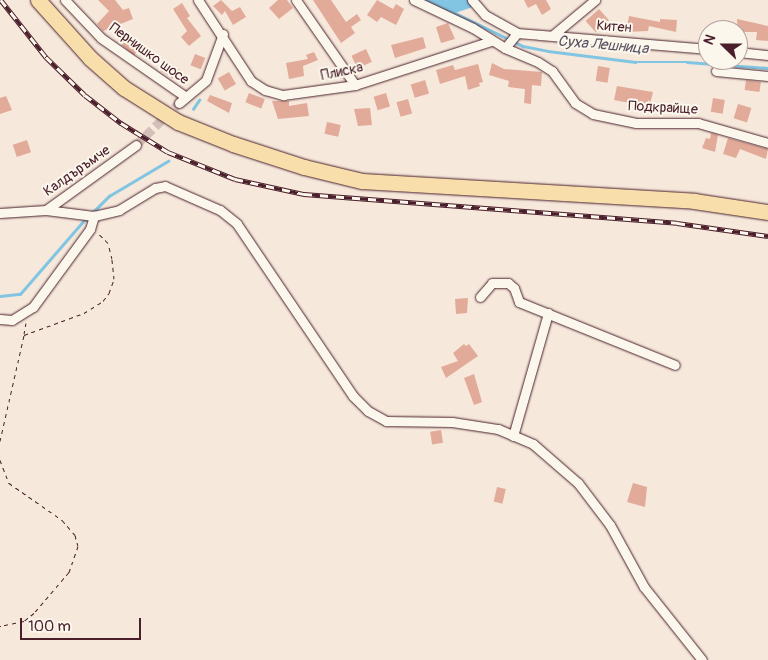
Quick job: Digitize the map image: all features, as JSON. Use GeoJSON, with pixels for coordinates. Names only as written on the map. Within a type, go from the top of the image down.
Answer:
{"type":"FeatureCollection","features":[{"type":"Feature","properties":{"kind":"highway"},"geometry":{"type":"LineString","coordinates":[[38,0],[90,58],[124,88],[178,122],[233,144],[304,167],[362,181],[685,201],[768,212]]}},
{"type":"Feature","properties":{"kind":"street","name":"Пернишко шосе"},"geometry":{"type":"LineString","coordinates":[[65,0],[101,38],[182,100],[206,80],[222,34]]}},
{"type":"Feature","properties":{"kind":"street","name":"Плиска"},"geometry":{"type":"LineString","coordinates":[[198,0],[251,81],[265,90],[283,95],[355,85],[491,41]]}},
{"type":"Feature","properties":{"kind":"street"},"geometry":{"type":"LineString","coordinates":[[296,0],[355,85]]}},
{"type":"Feature","properties":{"kind":"street","name":"Подкрайще"},"geometry":{"type":"LineString","coordinates":[[414,0],[473,28],[491,41],[506,46],[538,62],[552,71],[575,103],[593,114],[636,123],[698,123],[768,144]]}},
{"type":"Feature","properties":{"kind":"street"},"geometry":{"type":"LineString","coordinates":[[553,34],[594,0]]}},
{"type":"Feature","properties":{"kind":"street"},"geometry":{"type":"LineString","coordinates":[[473,2],[485,15],[517,34],[506,46]]}},
{"type":"Feature","properties":{"kind":"street","name":"Китен"},"geometry":{"type":"LineString","coordinates":[[517,34],[553,34],[698,48]]}},
{"type":"Feature","properties":{"kind":"street"},"geometry":{"type":"LineString","coordinates":[[748,53],[768,55]]}},
{"type":"Feature","properties":{"kind":"street"},"geometry":{"type":"LineString","coordinates":[[716,71],[768,76]]}},
{"type":"Feature","properties":{"kind":"street","name":"Калдъръмче"},"geometry":{"type":"LineString","coordinates":[[0,213],[46,210],[136,145]]}},
{"type":"Feature","properties":{"kind":"street"},"geometry":{"type":"LineString","coordinates":[[46,210],[94,216],[119,210],[155,188],[165,186],[220,210],[237,224],[353,396],[368,411],[386,421],[452,422],[498,429],[533,444],[578,483],[610,525],[644,587],[702,660]]}},
{"type":"Feature","properties":{"kind":"street"},"geometry":{"type":"LineString","coordinates":[[0,319],[12,320],[28,312],[90,229],[94,216]]}},
{"type":"Feature","properties":{"kind":"street"},"geometry":{"type":"LineString","coordinates":[[480,296],[492,283],[502,282],[514,288],[519,302],[675,365]]}},
{"type":"Feature","properties":{"kind":"street"},"geometry":{"type":"LineString","coordinates":[[513,436],[548,313]]}},
{"type":"Feature","properties":{"kind":"path"},"geometry":{"type":"LineString","coordinates":[[24,335],[84,313],[103,301],[109,293],[114,274],[110,249],[104,236],[90,229]]}},
{"type":"Feature","properties":{"kind":"path"},"geometry":{"type":"LineString","coordinates":[[0,441],[28,312]]}},
{"type":"Feature","properties":{"kind":"path"},"geometry":{"type":"LineString","coordinates":[[0,460],[9,483],[62,520],[75,535],[78,546],[69,572],[34,613],[24,621],[0,626]]}},
{"type":"Feature","properties":{"kind":"building"},"geometry":{"type":"Polygon","coordinates":[[[98,0],[115,0],[123,10],[129,8],[133,19],[103,31],[97,24],[109,11],[98,0]]]}},
{"type":"Feature","properties":{"kind":"building"},"geometry":{"type":"Polygon","coordinates":[[[221,0],[232,11],[240,7],[246,17],[233,25],[225,11],[222,15],[213,6],[221,0]]]}},
{"type":"Feature","properties":{"kind":"building"},"geometry":{"type":"Polygon","coordinates":[[[278,0],[287,0],[293,8],[279,19],[269,8],[278,0]]]}},
{"type":"Feature","properties":{"kind":"building"},"geometry":{"type":"Polygon","coordinates":[[[313,0],[331,0],[346,22],[357,14],[361,20],[351,27],[355,33],[341,43],[313,0]]]}},
{"type":"Feature","properties":{"kind":"building"},"geometry":{"type":"Polygon","coordinates":[[[377,0],[393,9],[396,4],[404,9],[396,25],[381,17],[377,22],[367,15],[377,0]]]}},
{"type":"Feature","properties":{"kind":"building"},"geometry":{"type":"Polygon","coordinates":[[[524,0],[546,0],[551,9],[542,15],[536,4],[528,8],[524,0]]]}},
{"type":"Feature","properties":{"kind":"building"},"geometry":{"type":"Polygon","coordinates":[[[182,3],[190,16],[187,18],[201,36],[189,46],[181,37],[187,31],[173,9],[182,3]]]}},
{"type":"Feature","properties":{"kind":"building"},"geometry":{"type":"Polygon","coordinates":[[[599,9],[609,20],[596,32],[586,21],[599,9]]]}},
{"type":"Feature","properties":{"kind":"building"},"geometry":{"type":"Polygon","coordinates":[[[629,16],[660,22],[660,19],[677,20],[676,32],[649,26],[648,31],[626,32],[629,16]]]}},
{"type":"Feature","properties":{"kind":"building"},"geometry":{"type":"Polygon","coordinates":[[[748,21],[768,26],[768,41],[756,40],[757,32],[748,32],[748,21]]]}},
{"type":"Feature","properties":{"kind":"building"},"geometry":{"type":"Polygon","coordinates":[[[448,23],[455,39],[441,43],[436,27],[448,23]]]}},
{"type":"Feature","properties":{"kind":"building"},"geometry":{"type":"Polygon","coordinates":[[[130,35],[142,45],[134,55],[122,45],[130,35]]]}},
{"type":"Feature","properties":{"kind":"building"},"geometry":{"type":"Polygon","coordinates":[[[423,37],[426,48],[395,58],[391,45],[423,37]]]}},
{"type":"Feature","properties":{"kind":"building"},"geometry":{"type":"Polygon","coordinates":[[[366,49],[372,62],[357,68],[351,56],[366,49]]]}},
{"type":"Feature","properties":{"kind":"building"},"geometry":{"type":"Polygon","coordinates":[[[314,52],[318,60],[303,66],[304,76],[289,79],[286,63],[308,59],[306,55],[314,52]]]}},
{"type":"Feature","properties":{"kind":"building"},"geometry":{"type":"Polygon","coordinates":[[[195,54],[205,58],[201,69],[191,65],[195,54]]]}},
{"type":"Feature","properties":{"kind":"building"},"geometry":{"type":"Polygon","coordinates":[[[166,61],[183,72],[177,81],[160,70],[166,61]]]}},
{"type":"Feature","properties":{"kind":"building"},"geometry":{"type":"Polygon","coordinates":[[[492,63],[504,69],[542,72],[541,86],[532,85],[531,104],[524,103],[525,89],[508,87],[509,81],[489,75],[492,63]]]}},
{"type":"Feature","properties":{"kind":"building"},"geometry":{"type":"Polygon","coordinates":[[[478,64],[483,82],[479,83],[480,86],[468,90],[465,76],[440,84],[436,70],[453,65],[455,70],[478,64]]]}},
{"type":"Feature","properties":{"kind":"building"},"geometry":{"type":"Polygon","coordinates":[[[598,66],[610,68],[608,83],[596,81],[598,66]]]}},
{"type":"Feature","properties":{"kind":"building"},"geometry":{"type":"Polygon","coordinates":[[[229,72],[236,84],[225,91],[218,78],[229,72]]]}},
{"type":"Feature","properties":{"kind":"building"},"geometry":{"type":"Polygon","coordinates":[[[425,80],[429,93],[415,98],[411,84],[425,80]]]}},
{"type":"Feature","properties":{"kind":"building"},"geometry":{"type":"Polygon","coordinates":[[[746,80],[761,82],[759,92],[745,90],[746,80]]]}},
{"type":"Feature","properties":{"kind":"building"},"geometry":{"type":"Polygon","coordinates":[[[617,86],[653,92],[648,112],[639,110],[640,107],[635,104],[614,100],[617,86]]]}},
{"type":"Feature","properties":{"kind":"building"},"geometry":{"type":"Polygon","coordinates":[[[249,93],[265,99],[261,108],[245,102],[249,93]]]}},
{"type":"Feature","properties":{"kind":"building"},"geometry":{"type":"Polygon","coordinates":[[[386,93],[390,106],[378,110],[374,97],[386,93]]]}},
{"type":"Feature","properties":{"kind":"building"},"geometry":{"type":"Polygon","coordinates":[[[210,95],[232,103],[229,113],[207,101],[210,95]]]}},
{"type":"Feature","properties":{"kind":"building"},"geometry":{"type":"Polygon","coordinates":[[[6,96],[12,110],[0,114],[0,98],[6,96]]]}},
{"type":"Feature","properties":{"kind":"building"},"geometry":{"type":"Polygon","coordinates":[[[713,98],[725,100],[723,114],[711,112],[713,98]]]}},
{"type":"Feature","properties":{"kind":"building"},"geometry":{"type":"Polygon","coordinates":[[[408,99],[412,113],[401,117],[396,102],[408,99]]]}},
{"type":"Feature","properties":{"kind":"building"},"geometry":{"type":"Polygon","coordinates":[[[272,101],[289,101],[289,106],[307,103],[309,116],[278,119],[272,101]]]}},
{"type":"Feature","properties":{"kind":"building"},"geometry":{"type":"Polygon","coordinates":[[[738,104],[751,108],[747,122],[734,118],[738,104]]]}},
{"type":"Feature","properties":{"kind":"building"},"geometry":{"type":"Polygon","coordinates":[[[370,108],[372,125],[358,126],[354,109],[370,108]]]}},
{"type":"Feature","properties":{"kind":"building"},"geometry":{"type":"Polygon","coordinates":[[[327,122],[341,125],[338,137],[325,134],[327,122]]]}},
{"type":"Feature","properties":{"kind":"building"},"geometry":{"type":"Polygon","coordinates":[[[711,133],[718,135],[715,152],[702,148],[706,138],[710,139],[711,133]]]}},
{"type":"Feature","properties":{"kind":"building"},"geometry":{"type":"Polygon","coordinates":[[[728,138],[768,149],[766,159],[740,149],[736,158],[723,154],[728,138]]]}},
{"type":"Feature","properties":{"kind":"building"},"geometry":{"type":"Polygon","coordinates":[[[27,140],[31,152],[17,157],[13,145],[27,140]]]}},
{"type":"Feature","properties":{"kind":"building"},"geometry":{"type":"Polygon","coordinates":[[[468,298],[467,313],[456,314],[455,299],[468,298]]]}},
{"type":"Feature","properties":{"kind":"building"},"geometry":{"type":"Polygon","coordinates":[[[464,344],[466,346],[469,344],[478,356],[446,378],[441,367],[458,361],[453,353],[464,344]]]}},
{"type":"Feature","properties":{"kind":"building"},"geometry":{"type":"Polygon","coordinates":[[[474,374],[482,402],[474,405],[464,378],[474,374]]]}},
{"type":"Feature","properties":{"kind":"building"},"geometry":{"type":"Polygon","coordinates":[[[441,430],[443,443],[432,445],[430,432],[441,430]]]}},
{"type":"Feature","properties":{"kind":"building"},"geometry":{"type":"Polygon","coordinates":[[[633,483],[647,487],[645,507],[627,502],[633,483]]]}},
{"type":"Feature","properties":{"kind":"building"},"geometry":{"type":"Polygon","coordinates":[[[497,487],[506,489],[502,504],[494,502],[497,487]]]}},
{"type":"Feature","properties":{"kind":"waterway","name":"Суха Лешница"},"geometry":{"type":"LineString","coordinates":[[427,0],[445,8],[468,0]]}},
{"type":"Feature","properties":{"kind":"waterway","name":"Суха Лешница"},"geometry":{"type":"LineString","coordinates":[[445,8],[523,46],[548,51],[635,62],[687,62],[768,68]]}},
{"type":"Feature","properties":{"kind":"waterway"},"geometry":{"type":"LineString","coordinates":[[193,109],[199,100]]}},
{"type":"Feature","properties":{"kind":"waterway"},"geometry":{"type":"LineString","coordinates":[[92,213],[109,196],[168,161]]}},
{"type":"Feature","properties":{"kind":"waterway"},"geometry":{"type":"LineString","coordinates":[[0,296],[20,294],[86,218]]}},
{"type":"Feature","properties":{"kind":"tunnel"},"geometry":{"type":"LineString","coordinates":[[136,145],[179,103]]}},
{"type":"Feature","properties":{"kind":"railway"},"geometry":{"type":"LineString","coordinates":[[1,0],[46,57],[85,95],[121,123],[168,152],[235,179],[304,194],[677,223],[768,236]]}}]}
